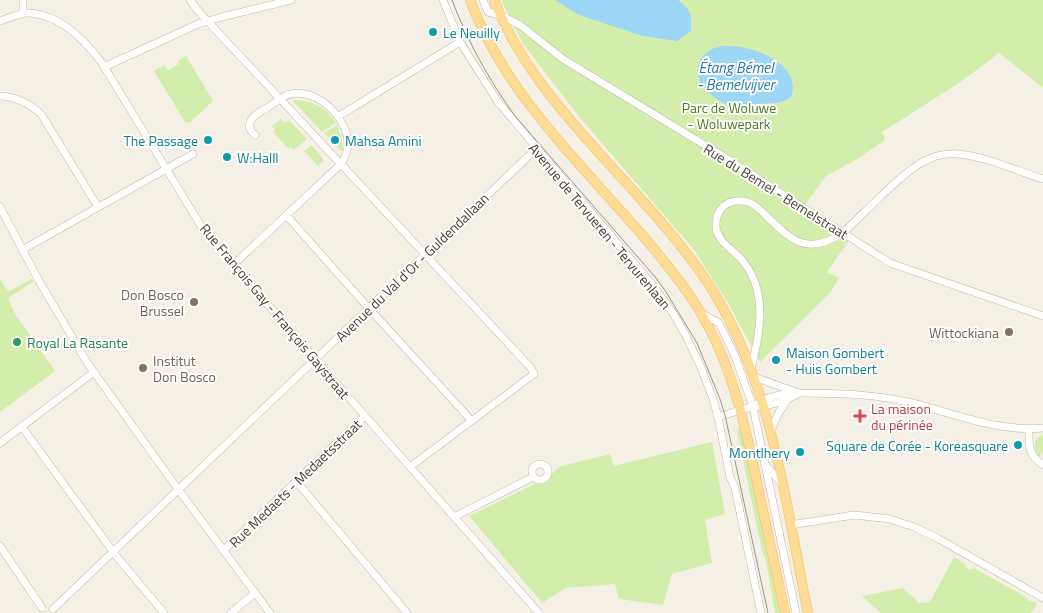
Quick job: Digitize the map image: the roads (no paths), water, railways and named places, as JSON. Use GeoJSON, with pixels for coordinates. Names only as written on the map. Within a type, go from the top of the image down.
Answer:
{"type":"FeatureCollection","features":[{"type":"Feature","properties":{"kind":"main road","name":"Avenue de Tervueren - Tervurenlaan"},"geometry":{"type":"LineString","coordinates":[[470,0],[493,50],[518,91],[666,264],[701,313],[722,352],[742,411],[785,613]]}},
{"type":"Feature","properties":{"kind":"main road","name":"Avenue de Tervueren - Tervurenlaan"},"geometry":{"type":"LineString","coordinates":[[494,0],[523,57],[544,87],[678,242],[701,273],[737,334],[763,404],[808,613]]}},
{"type":"Feature","properties":{"kind":"street"},"geometry":{"type":"LineString","coordinates":[[0,20],[23,13],[23,0]]}},
{"type":"Feature","properties":{"kind":"street"},"geometry":{"type":"LineString","coordinates":[[190,0],[280,100],[531,368],[534,374],[410,468]]}},
{"type":"Feature","properties":{"kind":"street"},"geometry":{"type":"LineString","coordinates":[[104,67],[208,21],[291,0]]}},
{"type":"Feature","properties":{"kind":"street","name":"Avenue de Tervueren - Tervurenlaan"},"geometry":{"type":"LineString","coordinates":[[443,0],[460,42],[498,102],[536,149],[636,264],[663,298],[685,334],[700,364],[718,417],[761,613]]}},
{"type":"Feature","properties":{"kind":"street","name":"Avenue de Tervueren - Tervurenlaan"},"geometry":{"type":"LineString","coordinates":[[483,0],[488,12],[500,15]]}},
{"type":"Feature","properties":{"kind":"street","name":"Rue François Gay - François Gaystraat"},"geometry":{"type":"LineString","coordinates":[[23,13],[45,16],[61,24],[88,45],[104,67],[204,231],[539,613]]}},
{"type":"Feature","properties":{"kind":"street","name":"Rue du Bemel - Bemelstraat"},"geometry":{"type":"LineString","coordinates":[[500,15],[520,25],[562,59],[721,155],[890,263],[1043,316]]}},
{"type":"Feature","properties":{"kind":"street"},"geometry":{"type":"LineString","coordinates":[[339,116],[460,42]]}},
{"type":"Feature","properties":{"kind":"street"},"geometry":{"type":"LineString","coordinates":[[233,265],[341,164],[349,148],[345,129],[339,116],[328,105],[312,96],[289,94],[254,116],[250,122],[250,128],[255,136]]}},
{"type":"Feature","properties":{"kind":"street"},"geometry":{"type":"LineString","coordinates":[[0,96],[14,97],[30,104],[41,114],[98,207]]}},
{"type":"Feature","properties":{"kind":"street","name":"Avenue du Val d'Or - Guldendallaan"},"geometry":{"type":"LineString","coordinates":[[54,611],[536,149]]}},
{"type":"Feature","properties":{"kind":"street"},"geometry":{"type":"LineString","coordinates":[[22,250],[193,154]]}},
{"type":"Feature","properties":{"kind":"street"},"geometry":{"type":"LineString","coordinates":[[751,368],[760,319],[759,296],[755,282],[748,269],[741,259],[723,243],[718,232],[717,220],[722,209],[740,200],[754,204],[782,231],[796,241],[808,245],[824,243],[843,233],[908,172],[921,162],[937,155],[957,154],[972,156],[1043,179]]}},
{"type":"Feature","properties":{"kind":"street"},"geometry":{"type":"LineString","coordinates":[[0,207],[71,337],[94,372],[270,613]]}},
{"type":"Feature","properties":{"kind":"street"},"geometry":{"type":"LineString","coordinates":[[286,216],[472,421]]}},
{"type":"Feature","properties":{"kind":"street","name":"Avenue de Tervueren - Tervurenlaan"},"geometry":{"type":"LineString","coordinates":[[701,313],[719,324],[735,356],[753,408],[796,613]]}},
{"type":"Feature","properties":{"kind":"street"},"geometry":{"type":"LineString","coordinates":[[0,443],[94,372]]}},
{"type":"Feature","properties":{"kind":"street"},"geometry":{"type":"LineString","coordinates":[[754,377],[796,392],[840,393],[887,398],[989,425],[1029,430],[1043,428]]}},
{"type":"Feature","properties":{"kind":"street"},"geometry":{"type":"LineString","coordinates":[[718,417],[753,408],[796,392]]}},
{"type":"Feature","properties":{"kind":"street"},"geometry":{"type":"LineString","coordinates":[[770,433],[778,414],[796,392]]}},
{"type":"Feature","properties":{"kind":"street"},"geometry":{"type":"LineString","coordinates":[[763,404],[787,402]]}},
{"type":"Feature","properties":{"kind":"street","name":"Rue Medaets - Medaetsstraat"},"geometry":{"type":"LineString","coordinates":[[224,550],[365,416]]}},
{"type":"Feature","properties":{"kind":"street"},"geometry":{"type":"LineString","coordinates":[[22,427],[114,552],[164,613]]}},
{"type":"Feature","properties":{"kind":"street"},"geometry":{"type":"LineString","coordinates":[[1029,430],[1030,451],[1032,456],[1043,465]]}},
{"type":"Feature","properties":{"kind":"street","name":"Avenue de Tervueren - Tervurenlaan"},"geometry":{"type":"LineString","coordinates":[[765,464],[781,483]]}},
{"type":"Feature","properties":{"kind":"street"},"geometry":{"type":"LineString","coordinates":[[454,517],[533,477]]}},
{"type":"Feature","properties":{"kind":"street"},"geometry":{"type":"LineString","coordinates":[[296,481],[407,613]]}},
{"type":"Feature","properties":{"kind":"street"},"geometry":{"type":"LineString","coordinates":[[790,525],[854,515],[890,519],[914,527],[1043,598]]}},
{"type":"Feature","properties":{"kind":"street"},"geometry":{"type":"LineString","coordinates":[[0,546],[41,610],[49,606],[54,611]]}},
{"type":"Feature","properties":{"kind":"street"},"geometry":{"type":"LineString","coordinates":[[231,613],[255,593]]}},
{"type":"Feature","properties":{"kind":"water"},"geometry":{"type":"Polygon","coordinates":[[[555,0],[678,0],[690,13],[691,31],[677,41],[643,36],[577,14],[555,0]]]}},
{"type":"Feature","properties":{"kind":"water","name":"Étang Bémel - Bemelvijver"},"geometry":{"type":"Polygon","coordinates":[[[721,46],[750,49],[779,63],[791,78],[793,87],[791,97],[781,102],[739,107],[729,105],[711,95],[699,79],[698,70],[700,61],[707,52],[721,46]]]}},
{"type":"Feature","properties":{"kind":"tram line"},"geometry":{"type":"LineString","coordinates":[[452,0],[480,60],[496,89],[515,116],[656,278],[697,343],[725,415],[768,613]]}},
{"type":"Feature","properties":{"kind":"place","name":"Le Neuilly"},"geometry":{"type":"Point","coordinates":[433,32]}},
{"type":"Feature","properties":{"kind":"place","name":"The Passage"},"geometry":{"type":"Point","coordinates":[208,140]}},
{"type":"Feature","properties":{"kind":"place","name":"Mahsa Amini"},"geometry":{"type":"Point","coordinates":[335,140]}},
{"type":"Feature","properties":{"kind":"place","name":"W:Halll"},"geometry":{"type":"Point","coordinates":[227,157]}},
{"type":"Feature","properties":{"kind":"place","name":"Don Bosco Brussel"},"geometry":{"type":"Point","coordinates":[194,302]}},
{"type":"Feature","properties":{"kind":"place","name":"Wittockiana"},"geometry":{"type":"Point","coordinates":[1009,332]}},
{"type":"Feature","properties":{"kind":"place","name":"Royal La Rasante"},"geometry":{"type":"Point","coordinates":[17,342]}},
{"type":"Feature","properties":{"kind":"place","name":"Maison Gombert - Huis Gombert"},"geometry":{"type":"Point","coordinates":[776,360]}},
{"type":"Feature","properties":{"kind":"place","name":"Institut Don Bosco"},"geometry":{"type":"Point","coordinates":[143,368]}},
{"type":"Feature","properties":{"kind":"place","name":"La maison du périnée"},"geometry":{"type":"Point","coordinates":[860,416]}},
{"type":"Feature","properties":{"kind":"place","name":"Square de Corée - Koreasquare"},"geometry":{"type":"Point","coordinates":[1018,445]}},
{"type":"Feature","properties":{"kind":"place","name":"Montlhery"},"geometry":{"type":"Point","coordinates":[800,452]}},
{"type":"Feature","properties":{"kind":"park label","name":"Parc de Woluwe - Woluwepark"},"geometry":{"type":"Point","coordinates":[729,116]}}]}
